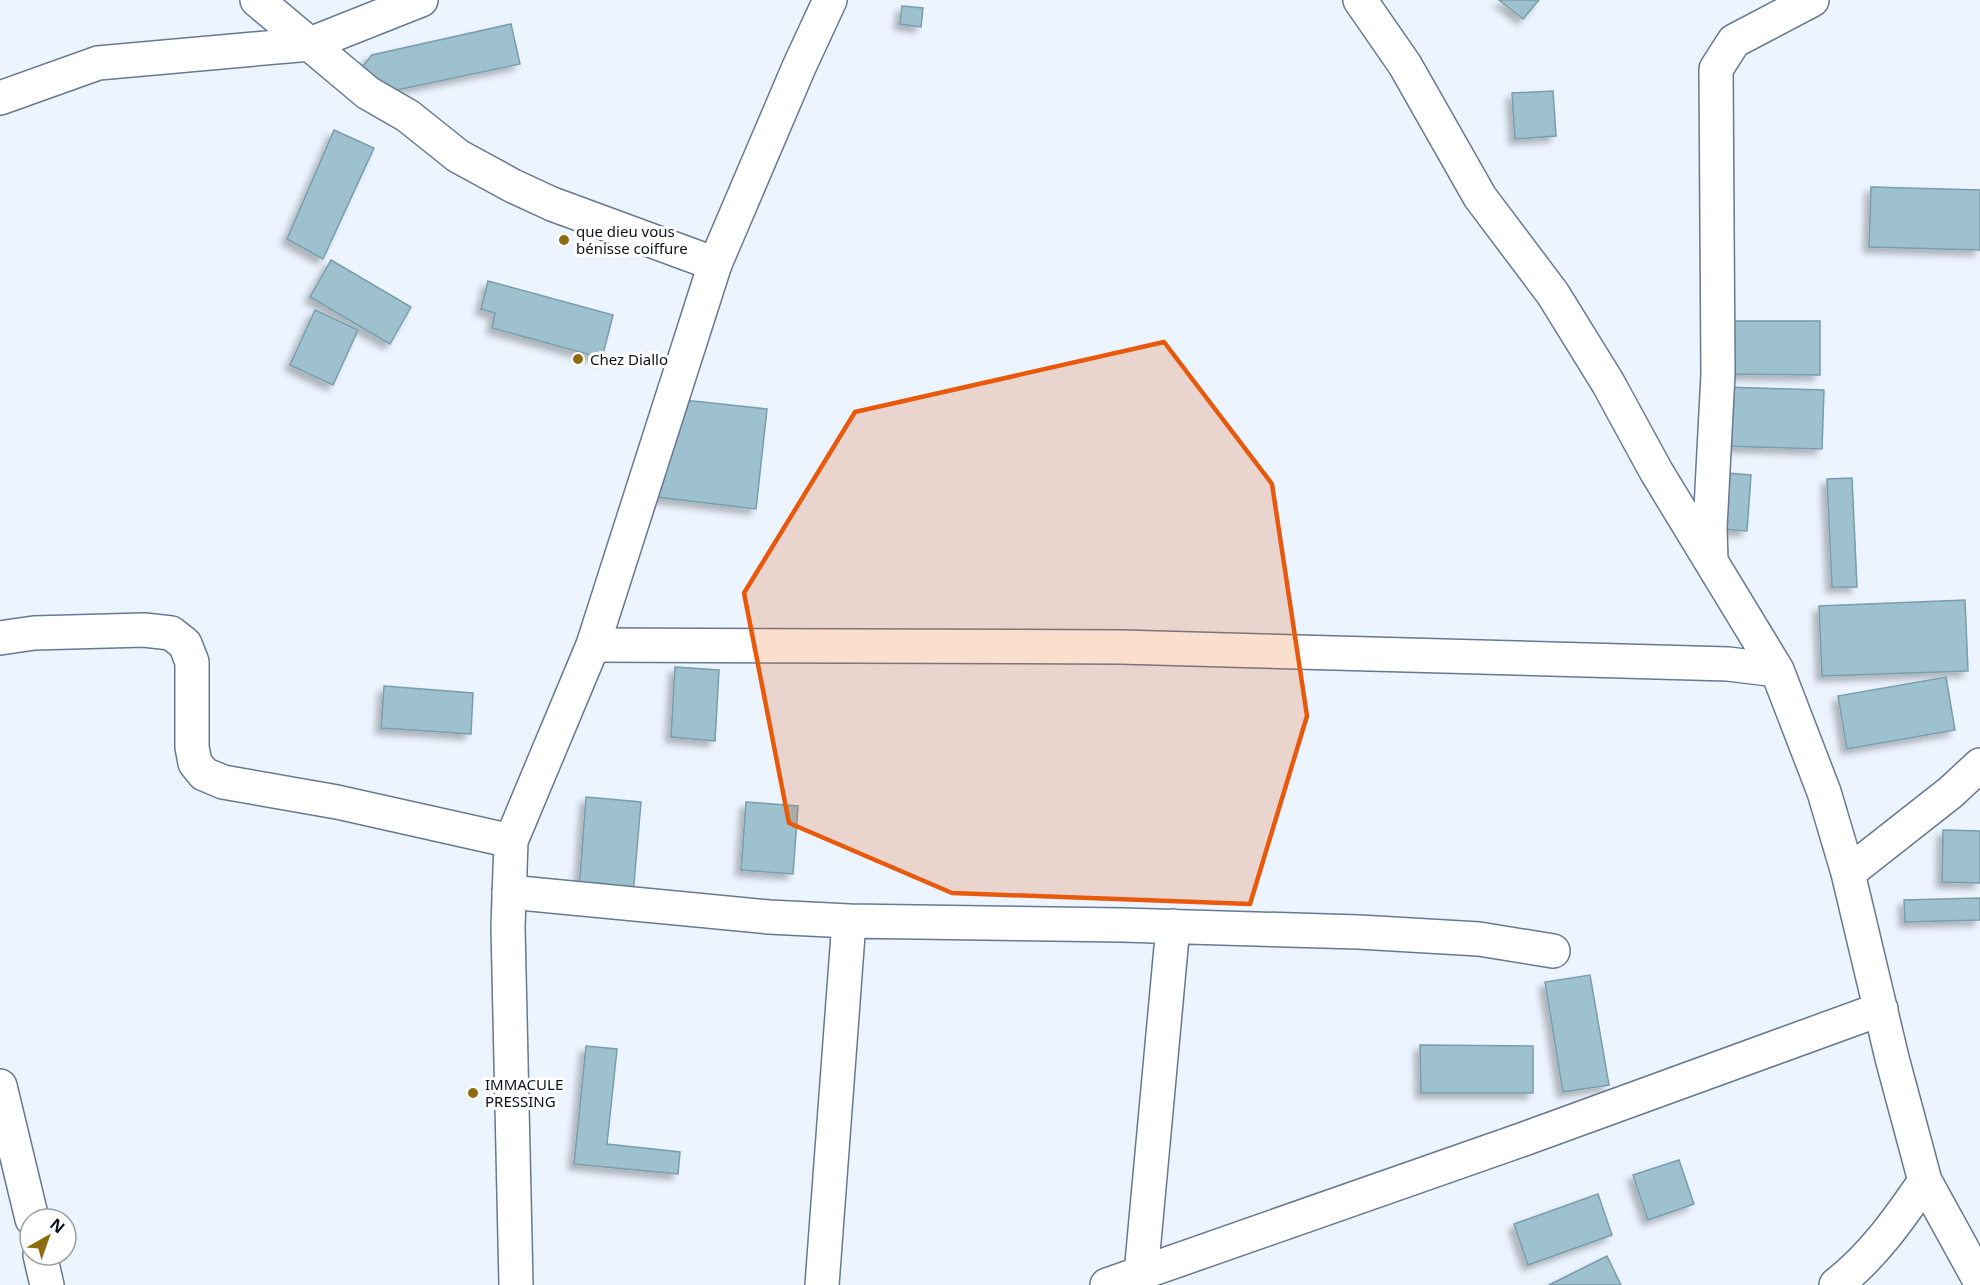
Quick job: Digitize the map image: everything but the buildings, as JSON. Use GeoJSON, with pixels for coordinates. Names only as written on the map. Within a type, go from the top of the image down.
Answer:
{"type":"FeatureCollection","features":[{"type":"Feature","properties":{"kind":"street"},"geometry":{"type":"LineString","coordinates":[[257,0],[368,93],[408,116],[459,156],[513,186],[552,204],[715,264]]}},
{"type":"Feature","properties":{"kind":"street"},"geometry":{"type":"LineString","coordinates":[[0,98],[98,63],[310,44],[421,0]]}},
{"type":"Feature","properties":{"kind":"street"},"geometry":{"type":"LineString","coordinates":[[516,1285],[508,927],[511,841],[593,645],[715,264],[830,0]]}},
{"type":"Feature","properties":{"kind":"street"},"geometry":{"type":"LineString","coordinates":[[1360,0],[1405,65],[1480,197],[1553,294],[1578,333],[1656,471],[1777,670],[1824,792],[1848,873],[1892,1058],[1925,1180],[1980,1281]]}},
{"type":"Feature","properties":{"kind":"street"},"geometry":{"type":"LineString","coordinates":[[1711,561],[1710,528],[1718,375],[1716,69],[1734,41],[1812,0]]}},
{"type":"Feature","properties":{"kind":"street"},"geometry":{"type":"LineString","coordinates":[[0,638],[34,633],[144,630],[171,633],[185,644],[192,662],[192,747],[195,763],[204,774],[223,782],[337,802],[511,841]]}},
{"type":"Feature","properties":{"kind":"street"},"geometry":{"type":"LineString","coordinates":[[593,645],[1121,648],[1728,664],[1777,670]]}},
{"type":"Feature","properties":{"kind":"street"},"geometry":{"type":"LineString","coordinates":[[1848,873],[1952,792],[1980,765]]}},
{"type":"Feature","properties":{"kind":"street"},"geometry":{"type":"LineString","coordinates":[[509,892],[770,917],[849,921],[1173,926],[1359,932],[1468,939],[1553,951]]}},
{"type":"Feature","properties":{"kind":"street"},"geometry":{"type":"LineString","coordinates":[[822,1285],[849,921]]}},
{"type":"Feature","properties":{"kind":"street"},"geometry":{"type":"LineString","coordinates":[[1141,1274],[1173,926]]}},
{"type":"Feature","properties":{"kind":"street"},"geometry":{"type":"LineString","coordinates":[[1107,1285],[1524,1139],[1881,1009]]}},
{"type":"Feature","properties":{"kind":"street"},"geometry":{"type":"LineString","coordinates":[[0,1086],[29,1207]]}},
{"type":"Feature","properties":{"kind":"street"},"geometry":{"type":"LineString","coordinates":[[1836,1285],[1884,1237],[1925,1180]]}},
{"type":"Feature","properties":{"kind":"street"},"geometry":{"type":"LineString","coordinates":[[43,1267],[47,1285]]}},
{"type":"Feature","properties":{"kind":"highlighted area"},"geometry":{"type":"Polygon","coordinates":[[[1164,342],[1272,484],[1307,716],[1250,904],[952,893],[789,823],[744,593],[855,412],[1164,342]]]}},
{"type":"Feature","properties":{"kind":"place","name":"que dieu vous bénisse coiffure"},"geometry":{"type":"Point","coordinates":[564,240]}},
{"type":"Feature","properties":{"kind":"place","name":"Chez Diallo"},"geometry":{"type":"Point","coordinates":[578,359]}},
{"type":"Feature","properties":{"kind":"place","name":"IMMACULE PRESSING"},"geometry":{"type":"Point","coordinates":[473,1093]}}]}
